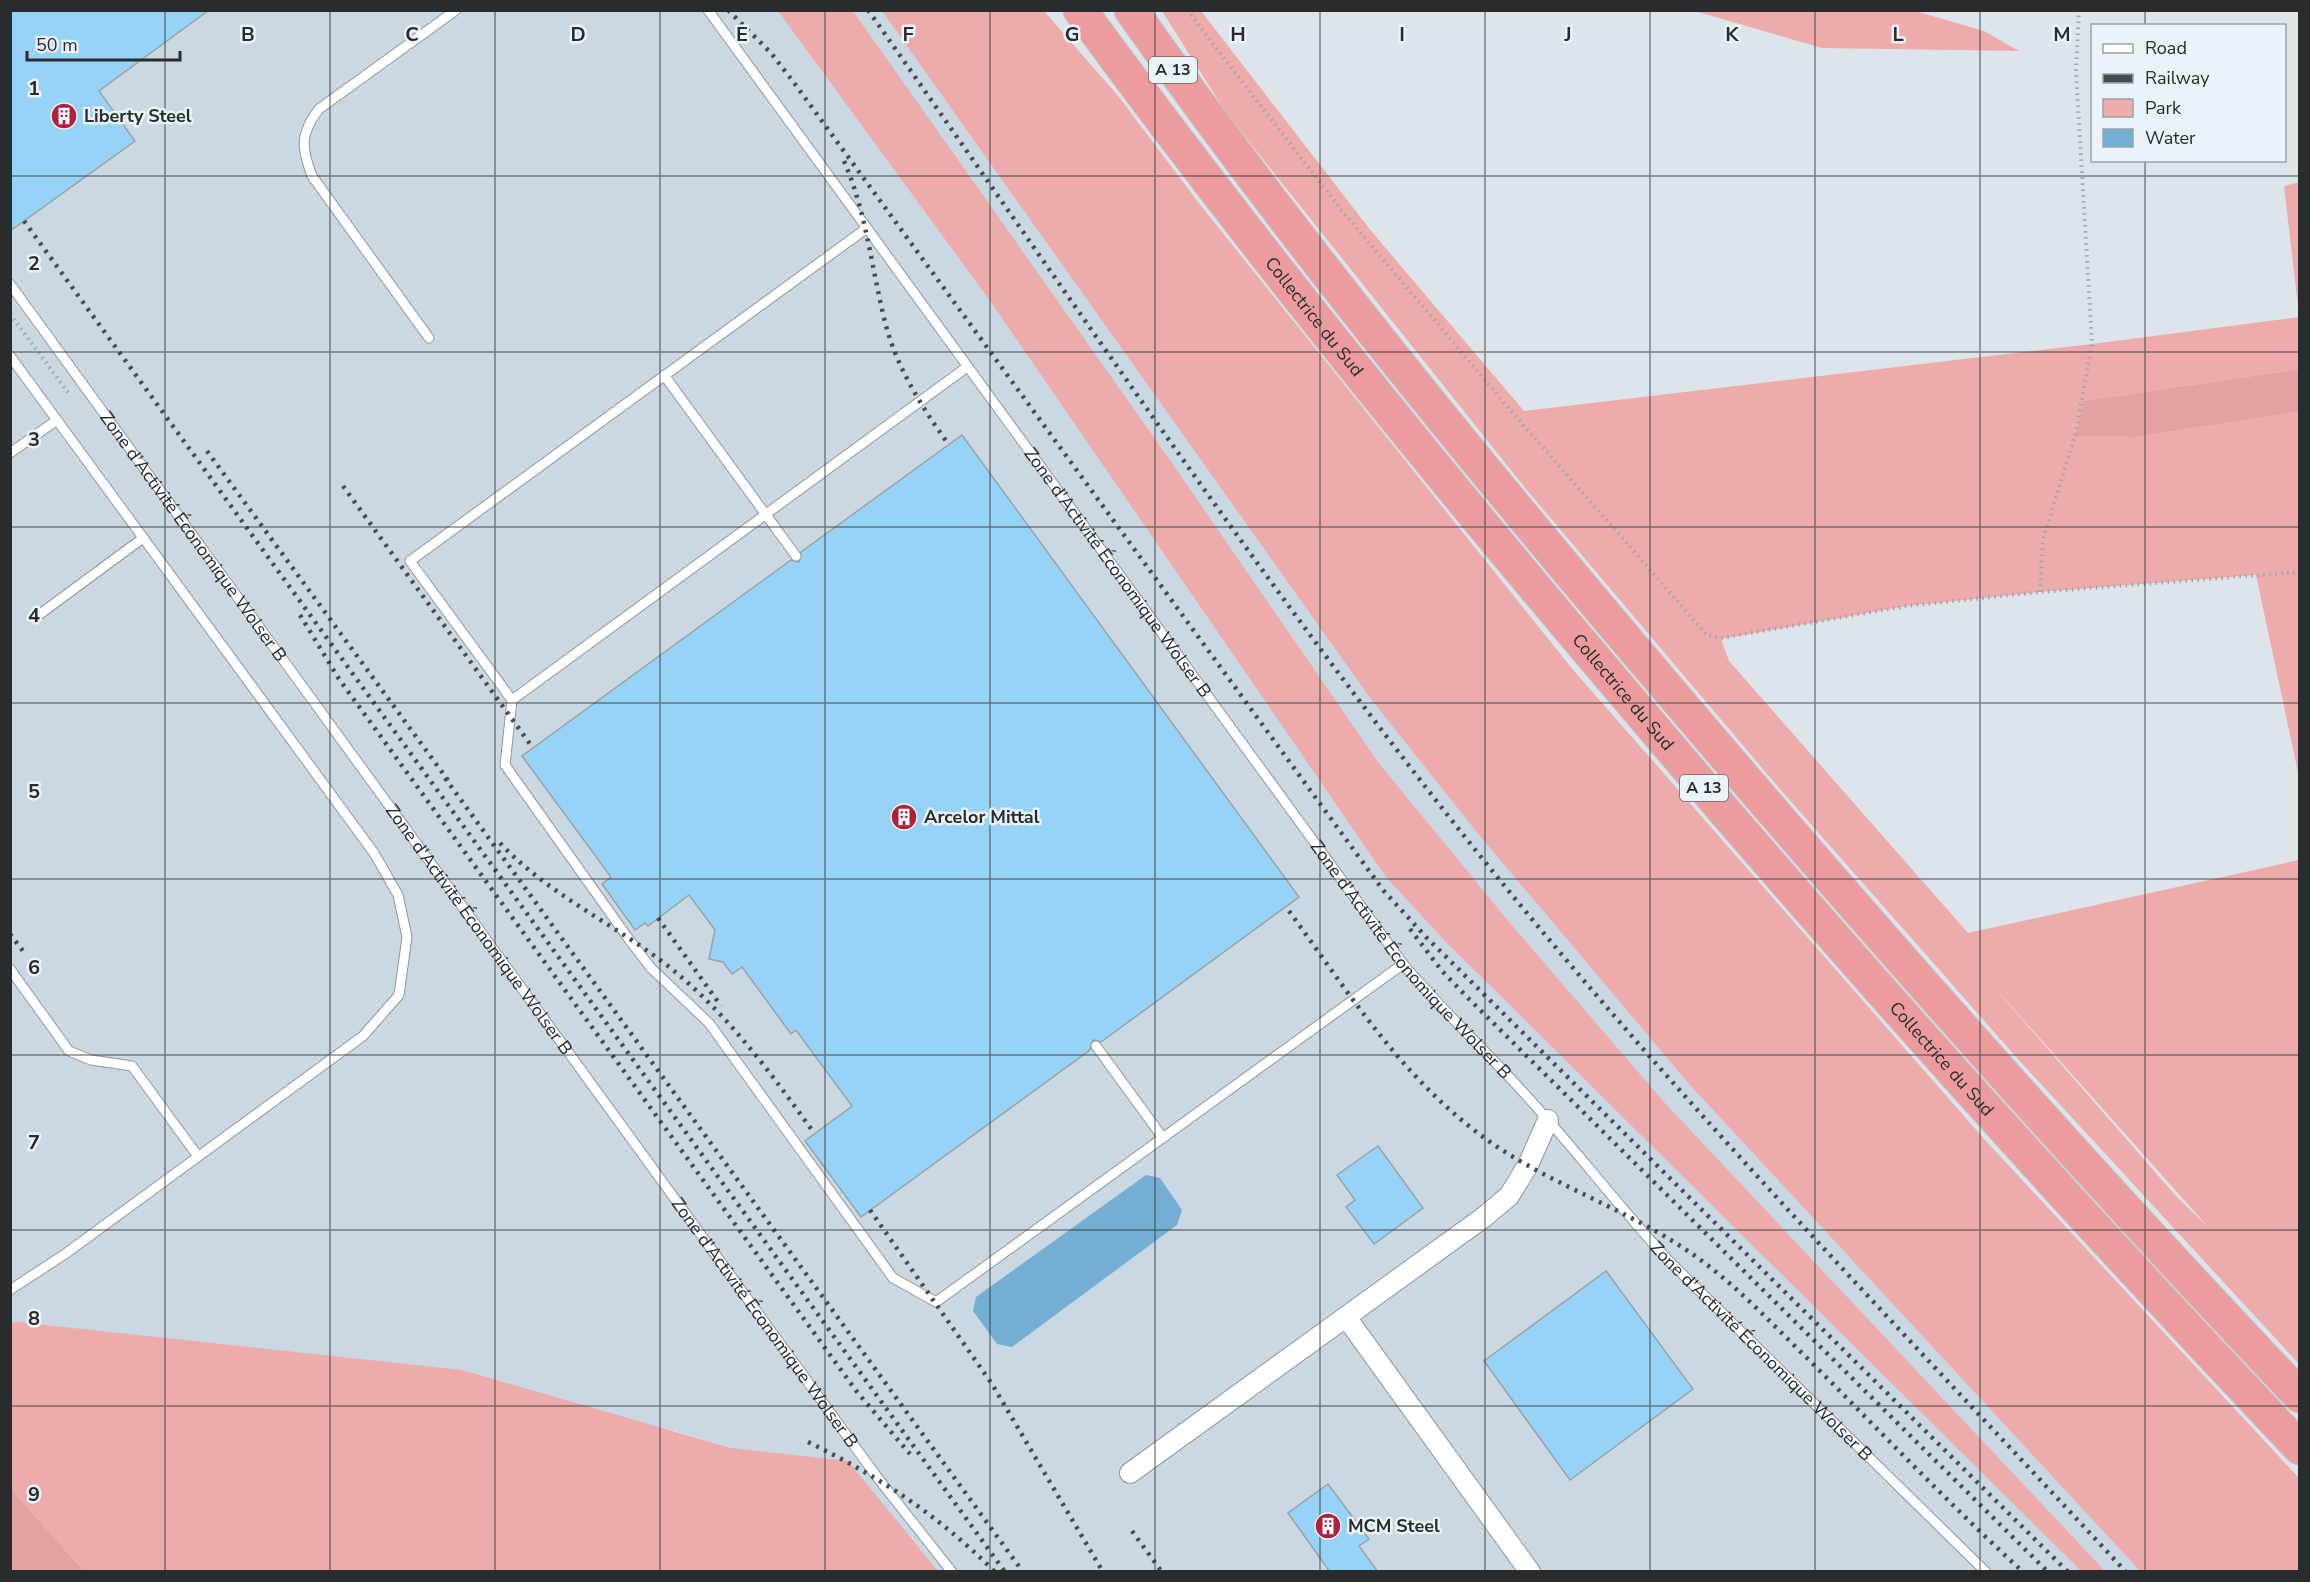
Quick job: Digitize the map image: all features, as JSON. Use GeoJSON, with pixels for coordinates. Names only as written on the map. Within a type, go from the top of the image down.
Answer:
{"type":"FeatureCollection","features":[{"type":"Feature","properties":{"kind":"highway","name":"Collectrice du Sud"},"geometry":{"type":"LineString","coordinates":[[1080,10],[1273,264],[1479,523],[1724,812],[1982,1105],[2300,1448]]}},
{"type":"Feature","properties":{"kind":"highway","name":"Collectrice du Sud"},"geometry":{"type":"LineString","coordinates":[[1131,10],[1215,129],[1307,249],[1526,522],[1757,793],[2001,1070],[2300,1396]]}},
{"type":"Feature","properties":{"kind":"street"},"geometry":{"type":"LineString","coordinates":[[1130,1473],[1484,1217],[1509,1196],[1528,1166],[1548,1120]]}},
{"type":"Feature","properties":{"kind":"street"},"geometry":{"type":"LineString","coordinates":[[1346,1317],[1530,1572]]}},
{"type":"Feature","properties":{"kind":"lane"},"geometry":{"type":"LineString","coordinates":[[429,338],[312,176],[303,153],[304,139],[309,122],[319,109],[456,10]]}},
{"type":"Feature","properties":{"kind":"lane","name":"Zone d'Activité Économique Wolser B"},"geometry":{"type":"LineString","coordinates":[[708,10],[1404,964],[1432,999],[1548,1120],[1626,1215],[1669,1261],[1986,1572]]}},
{"type":"Feature","properties":{"kind":"lane"},"geometry":{"type":"LineString","coordinates":[[867,228],[410,561],[512,700],[505,765],[627,938],[651,968],[709,1023],[893,1278],[936,1302],[1404,964]]}},
{"type":"Feature","properties":{"kind":"lane","name":"Zone d'Activité Économique Wolser B"},"geometry":{"type":"LineString","coordinates":[[10,284],[877,1477],[952,1572]]}},
{"type":"Feature","properties":{"kind":"lane"},"geometry":{"type":"LineString","coordinates":[[10,356],[374,853],[398,895],[407,937],[399,995],[363,1036],[197,1155],[55,1261],[10,1290]]}},
{"type":"Feature","properties":{"kind":"lane"},"geometry":{"type":"LineString","coordinates":[[512,700],[967,366]]}},
{"type":"Feature","properties":{"kind":"lane"},"geometry":{"type":"LineString","coordinates":[[664,375],[796,556]]}},
{"type":"Feature","properties":{"kind":"lane"},"geometry":{"type":"LineString","coordinates":[[10,453],[57,420]]}},
{"type":"Feature","properties":{"kind":"lane"},"geometry":{"type":"LineString","coordinates":[[36,617],[143,538]]}},
{"type":"Feature","properties":{"kind":"lane"},"geometry":{"type":"LineString","coordinates":[[10,969],[69,1051],[91,1060],[132,1066],[197,1155]]}},
{"type":"Feature","properties":{"kind":"lane"},"geometry":{"type":"LineString","coordinates":[[1096,1046],[1163,1138]]}},
{"type":"Feature","properties":{"kind":"path"},"geometry":{"type":"LineString","coordinates":[[1187,10],[1342,211],[1512,412],[1707,635],[1721,638],[1862,613],[2040,592],[2300,572]]}},
{"type":"Feature","properties":{"kind":"path"},"geometry":{"type":"LineString","coordinates":[[2040,592],[2043,539],[2075,436],[2092,344],[2076,71],[2079,10]]}},
{"type":"Feature","properties":{"kind":"shaded area"},"geometry":{"type":"Polygon","coordinates":[[[11,11],[778,11],[993,305],[1445,941],[2081,1571],[926,1571],[832,1478],[672,1430],[11,1323],[11,11]]]}},
{"type":"Feature","properties":{"kind":"shaded area"},"geometry":{"type":"Polygon","coordinates":[[[853,11],[882,11],[1370,698],[1479,835],[1689,1084],[2140,1571],[2105,1571],[1665,1103],[1510,923],[1378,762],[853,11]]]}},
{"type":"Feature","properties":{"kind":"shaded area"},"geometry":{"type":"Polygon","coordinates":[[[2299,369],[2299,412],[2135,437],[2075,436],[2083,401],[2299,369]]]}},
{"type":"Feature","properties":{"kind":"shaded area"},"geometry":{"type":"Polygon","coordinates":[[[11,1489],[84,1571],[11,1571],[11,1489]]]}},
{"type":"Feature","properties":{"kind":"green space"},"geometry":{"type":"Polygon","coordinates":[[[778,11],[853,11],[1172,463],[1378,762],[1510,923],[1665,1103],[2105,1571],[2081,1571],[1445,941],[1386,877],[993,305],[778,11]]]}},
{"type":"Feature","properties":{"kind":"green space"},"geometry":{"type":"Polygon","coordinates":[[[882,11],[1044,11],[1119,97],[1198,202],[1574,671],[1985,1140],[2299,1478],[2299,1571],[2140,1571],[1689,1084],[1479,835],[1370,698],[882,11]]]}},
{"type":"Feature","properties":{"kind":"green space"},"geometry":{"type":"Polygon","coordinates":[[[1162,11],[1201,11],[1372,232],[1524,411],[2092,344],[2299,317],[2299,369],[2083,401],[2075,435],[2135,437],[2299,412],[2299,777],[2256,575],[2040,592],[1907,606],[1721,639],[1729,661],[1968,933],[2299,860],[2299,1364],[2017,1058],[1773,781],[1526,489],[1227,114],[1162,11]],[[1986,978],[2176,1196],[2209,1228],[1986,978]]]}},
{"type":"Feature","properties":{"kind":"green space"},"geometry":{"type":"Polygon","coordinates":[[[1695,11],[1915,11],[1984,31],[2019,51],[1822,48],[1695,11]]]}},
{"type":"Feature","properties":{"kind":"green space"},"geometry":{"type":"Polygon","coordinates":[[[2300,182],[2299,315],[2284,186],[2300,182]]]}},
{"type":"Feature","properties":{"kind":"green space"},"geometry":{"type":"Polygon","coordinates":[[[18,1322],[462,1370],[731,1448],[848,1461],[938,1571],[84,1571],[11,1489],[10,1323],[18,1322]]]}},
{"type":"Feature","properties":{"kind":"water"},"geometry":{"type":"Polygon","coordinates":[[[1146,1175],[1160,1178],[1182,1210],[1177,1225],[1012,1347],[997,1344],[973,1311],[976,1297],[1146,1175]]]}},
{"type":"Feature","properties":{"kind":"building","name":"Liberty Steel"},"geometry":{"type":"Polygon","coordinates":[[[10,10],[209,10],[99,91],[135,141],[10,231],[10,10]]]}},
{"type":"Feature","properties":{"kind":"building","name":"Arcelor Mittal"},"geometry":{"type":"Polygon","coordinates":[[[962,435],[1299,897],[1101,1042],[1093,1040],[1090,1050],[861,1217],[805,1141],[852,1106],[796,1030],[791,1034],[742,967],[732,974],[723,962],[709,959],[715,930],[689,895],[648,926],[645,923],[635,930],[602,884],[611,877],[522,756],[791,560],[799,562],[801,552],[962,435]]]}},
{"type":"Feature","properties":{"kind":"building"},"geometry":{"type":"Polygon","coordinates":[[[1378,1146],[1423,1208],[1374,1244],[1346,1207],[1355,1200],[1337,1175],[1378,1146]]]}},
{"type":"Feature","properties":{"kind":"building"},"geometry":{"type":"Polygon","coordinates":[[[1606,1271],[1693,1389],[1570,1480],[1484,1361],[1606,1271]]]}},
{"type":"Feature","properties":{"kind":"building","name":"MCM Steel"},"geometry":{"type":"Polygon","coordinates":[[[1328,1484],[1369,1539],[1359,1546],[1378,1572],[1330,1572],[1288,1513],[1328,1484]]]}},
{"type":"Feature","properties":{"kind":"railway"},"geometry":{"type":"LineString","coordinates":[[728,10],[771,53],[792,80],[1383,890],[1426,937],[2068,1572]]}},
{"type":"Feature","properties":{"kind":"railway"},"geometry":{"type":"LineString","coordinates":[[868,10],[1235,532],[1310,635],[1465,837],[1543,932],[1705,1119],[2126,1572]]}},
{"type":"Feature","properties":{"kind":"railway"},"geometry":{"type":"LineString","coordinates":[[844,161],[858,199],[884,318],[895,352],[919,400],[949,445]]}},
{"type":"Feature","properties":{"kind":"railway"},"geometry":{"type":"LineString","coordinates":[[24,221],[1005,1572]]}},
{"type":"Feature","properties":{"kind":"railway"},"geometry":{"type":"LineString","coordinates":[[207,451],[450,783]]}},
{"type":"Feature","properties":{"kind":"railway"},"geometry":{"type":"LineString","coordinates":[[343,486],[533,748]]}},
{"type":"Feature","properties":{"kind":"railway"},"geometry":{"type":"LineString","coordinates":[[300,615],[339,679],[857,1392],[910,1454]]}},
{"type":"Feature","properties":{"kind":"railway"},"geometry":{"type":"LineString","coordinates":[[445,778],[1023,1572]]}},
{"type":"Feature","properties":{"kind":"railway"},"geometry":{"type":"LineString","coordinates":[[500,843],[539,878],[668,966],[710,1003],[747,1045],[814,1133]]}},
{"type":"Feature","properties":{"kind":"railway"},"geometry":{"type":"LineString","coordinates":[[1289,911],[1381,1037],[1433,1094],[1462,1120],[1518,1160],[1652,1229],[1716,1272],[1770,1321],[1941,1494],[2023,1572]]}},
{"type":"Feature","properties":{"kind":"railway"},"geometry":{"type":"LineString","coordinates":[[658,918],[721,1006]]}},
{"type":"Feature","properties":{"kind":"railway"},"geometry":{"type":"LineString","coordinates":[[1410,929],[1442,971],[1467,997],[2048,1572]]}},
{"type":"Feature","properties":{"kind":"railway"},"geometry":{"type":"LineString","coordinates":[[10,934],[23,951]]}},
{"type":"Feature","properties":{"kind":"railway"},"geometry":{"type":"LineString","coordinates":[[870,1210],[992,1384],[1103,1572]]}},
{"type":"Feature","properties":{"kind":"railway"},"geometry":{"type":"LineString","coordinates":[[808,1442],[884,1483],[930,1515],[974,1551],[995,1572]]}},
{"type":"Feature","properties":{"kind":"railway"},"geometry":{"type":"LineString","coordinates":[[1132,1531],[1162,1572]]}},
{"type":"Feature","properties":{"kind":"place","name":"Liberty Steel"},"geometry":{"type":"Point","coordinates":[64,116]}},
{"type":"Feature","properties":{"kind":"place","name":"Arcelor Mittal"},"geometry":{"type":"Point","coordinates":[904,817]}},
{"type":"Feature","properties":{"kind":"place","name":"MCM Steel"},"geometry":{"type":"Point","coordinates":[1328,1526]}}]}
